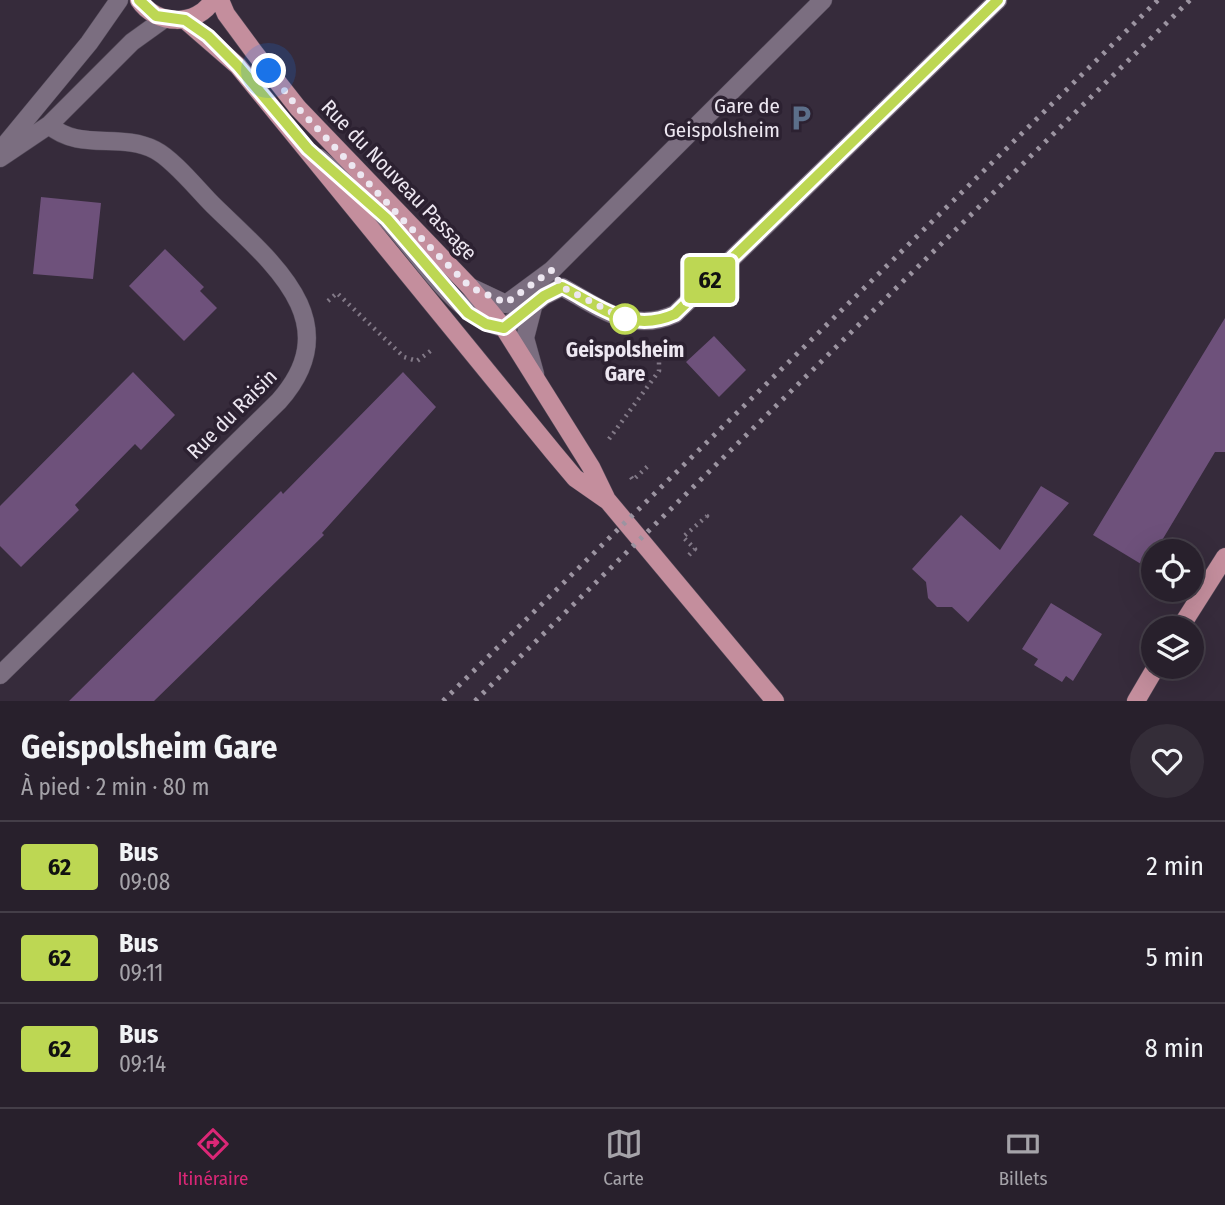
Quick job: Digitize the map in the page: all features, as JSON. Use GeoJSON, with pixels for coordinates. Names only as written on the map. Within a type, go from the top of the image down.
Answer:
{"type":"FeatureCollection","features":[{"type":"Feature","properties":{"kind":"main road"},"geometry":{"type":"LineString","coordinates":[[139,0],[156,16],[185,20],[200,14],[214,0]]}},
{"type":"Feature","properties":{"kind":"main road","name":"Rue du Nouveau Passage"},"geometry":{"type":"LineString","coordinates":[[220,0],[226,14],[298,108],[470,287],[504,328],[592,467],[608,501],[775,701]]}},
{"type":"Feature","properties":{"kind":"main road","name":"Rue du Nouveau Passage"},"geometry":{"type":"LineString","coordinates":[[185,20],[238,66],[575,478],[608,501]]}},
{"type":"Feature","properties":{"kind":"main road"},"geometry":{"type":"LineString","coordinates":[[1188,616],[1225,557]]}},
{"type":"Feature","properties":{"kind":"main road"},"geometry":{"type":"LineString","coordinates":[[1136,701],[1149,679]]}},
{"type":"Feature","properties":{"kind":"street"},"geometry":{"type":"LineString","coordinates":[[0,151],[89,43],[118,0]]}},
{"type":"Feature","properties":{"kind":"street"},"geometry":{"type":"LineString","coordinates":[[470,287],[506,303],[552,270],[823,0]]}},
{"type":"Feature","properties":{"kind":"street"},"geometry":{"type":"LineString","coordinates":[[552,270],[562,287],[631,322],[658,322],[675,314],[998,0]]}},
{"type":"Feature","properties":{"kind":"street"},"geometry":{"type":"LineString","coordinates":[[0,158],[49,125],[132,42],[164,19]]}},
{"type":"Feature","properties":{"kind":"street","name":"Rue du Raisin"},"geometry":{"type":"LineString","coordinates":[[0,675],[295,383],[309,344],[307,321],[293,290],[266,257],[157,150],[109,140],[75,140],[60,134],[49,125]]}},
{"type":"Feature","properties":{"kind":"street"},"geometry":{"type":"LineString","coordinates":[[308,149],[387,219],[468,313],[486,324],[504,328],[544,296],[562,287]]}},
{"type":"Feature","properties":{"kind":"street"},"geometry":{"type":"LineString","coordinates":[[533,307],[525,338],[535,374]]}},
{"type":"Feature","properties":{"kind":"path"},"geometry":{"type":"LineString","coordinates":[[307,321],[337,293],[404,357],[417,361]]}},
{"type":"Feature","properties":{"kind":"path"},"geometry":{"type":"LineString","coordinates":[[605,445],[659,371],[658,322]]}},
{"type":"Feature","properties":{"kind":"path"},"geometry":{"type":"LineString","coordinates":[[695,549],[683,537],[707,516],[703,513]]}},
{"type":"Feature","properties":{"kind":"building"},"geometry":{"type":"Polygon","coordinates":[[[41,197],[101,203],[93,279],[33,274],[41,197]]]}},
{"type":"Feature","properties":{"kind":"building"},"geometry":{"type":"Polygon","coordinates":[[[165,249],[204,287],[200,291],[217,308],[184,341],[129,286],[165,249]]]}},
{"type":"Feature","properties":{"kind":"building"},"geometry":{"type":"Polygon","coordinates":[[[1225,318],[1225,452],[1215,452],[1163,539],[1141,539],[1141,564],[1093,535],[1225,318]]]}},
{"type":"Feature","properties":{"kind":"building"},"geometry":{"type":"Polygon","coordinates":[[[714,336],[746,370],[719,397],[686,362],[714,336]]]}},
{"type":"Feature","properties":{"kind":"building"},"geometry":{"type":"Polygon","coordinates":[[[133,372],[175,415],[141,450],[135,444],[75,505],[79,510],[21,567],[0,546],[0,506],[133,372]]]}},
{"type":"Feature","properties":{"kind":"building"},"geometry":{"type":"Polygon","coordinates":[[[403,372],[436,407],[322,533],[324,535],[154,701],[69,701],[281,491],[283,494],[403,372]]]}},
{"type":"Feature","properties":{"kind":"building"},"geometry":{"type":"Polygon","coordinates":[[[1041,486],[1069,503],[968,622],[952,607],[937,607],[928,598],[926,582],[912,569],[961,515],[1000,550],[1041,486]]]}},
{"type":"Feature","properties":{"kind":"building"},"geometry":{"type":"Polygon","coordinates":[[[1051,603],[1102,634],[1073,681],[1066,676],[1062,682],[1034,665],[1038,659],[1022,649],[1051,603]]]}},
{"type":"Feature","properties":{"kind":"railway"},"geometry":{"type":"LineString","coordinates":[[443,701],[1158,0]]}},
{"type":"Feature","properties":{"kind":"railway"},"geometry":{"type":"LineString","coordinates":[[475,701],[1190,0]]}},
{"type":"Feature","properties":{"kind":"bus line","name":"62"},"geometry":{"type":"LineString","coordinates":[[139,0],[156,16],[185,20],[208,36],[238,66],[308,149],[387,219],[468,313],[486,324],[504,328],[544,296],[562,287],[631,322],[647,324],[675,314],[998,0]]}},
{"type":"Feature","properties":{"kind":"place","name":"Gare de Geispolsheim"},"geometry":{"type":"Point","coordinates":[801,118]}},
{"type":"Feature","properties":{"kind":"place","name":"Geispolsheim Gare"},"geometry":{"type":"Point","coordinates":[625,319]}},
{"type":"Feature","properties":{"kind":"route"},"geometry":{"type":"LineString","coordinates":[[269,71],[298,108],[470,287],[506,303],[520,296],[552,270],[562,287],[631,322],[625,319]]}}]}
